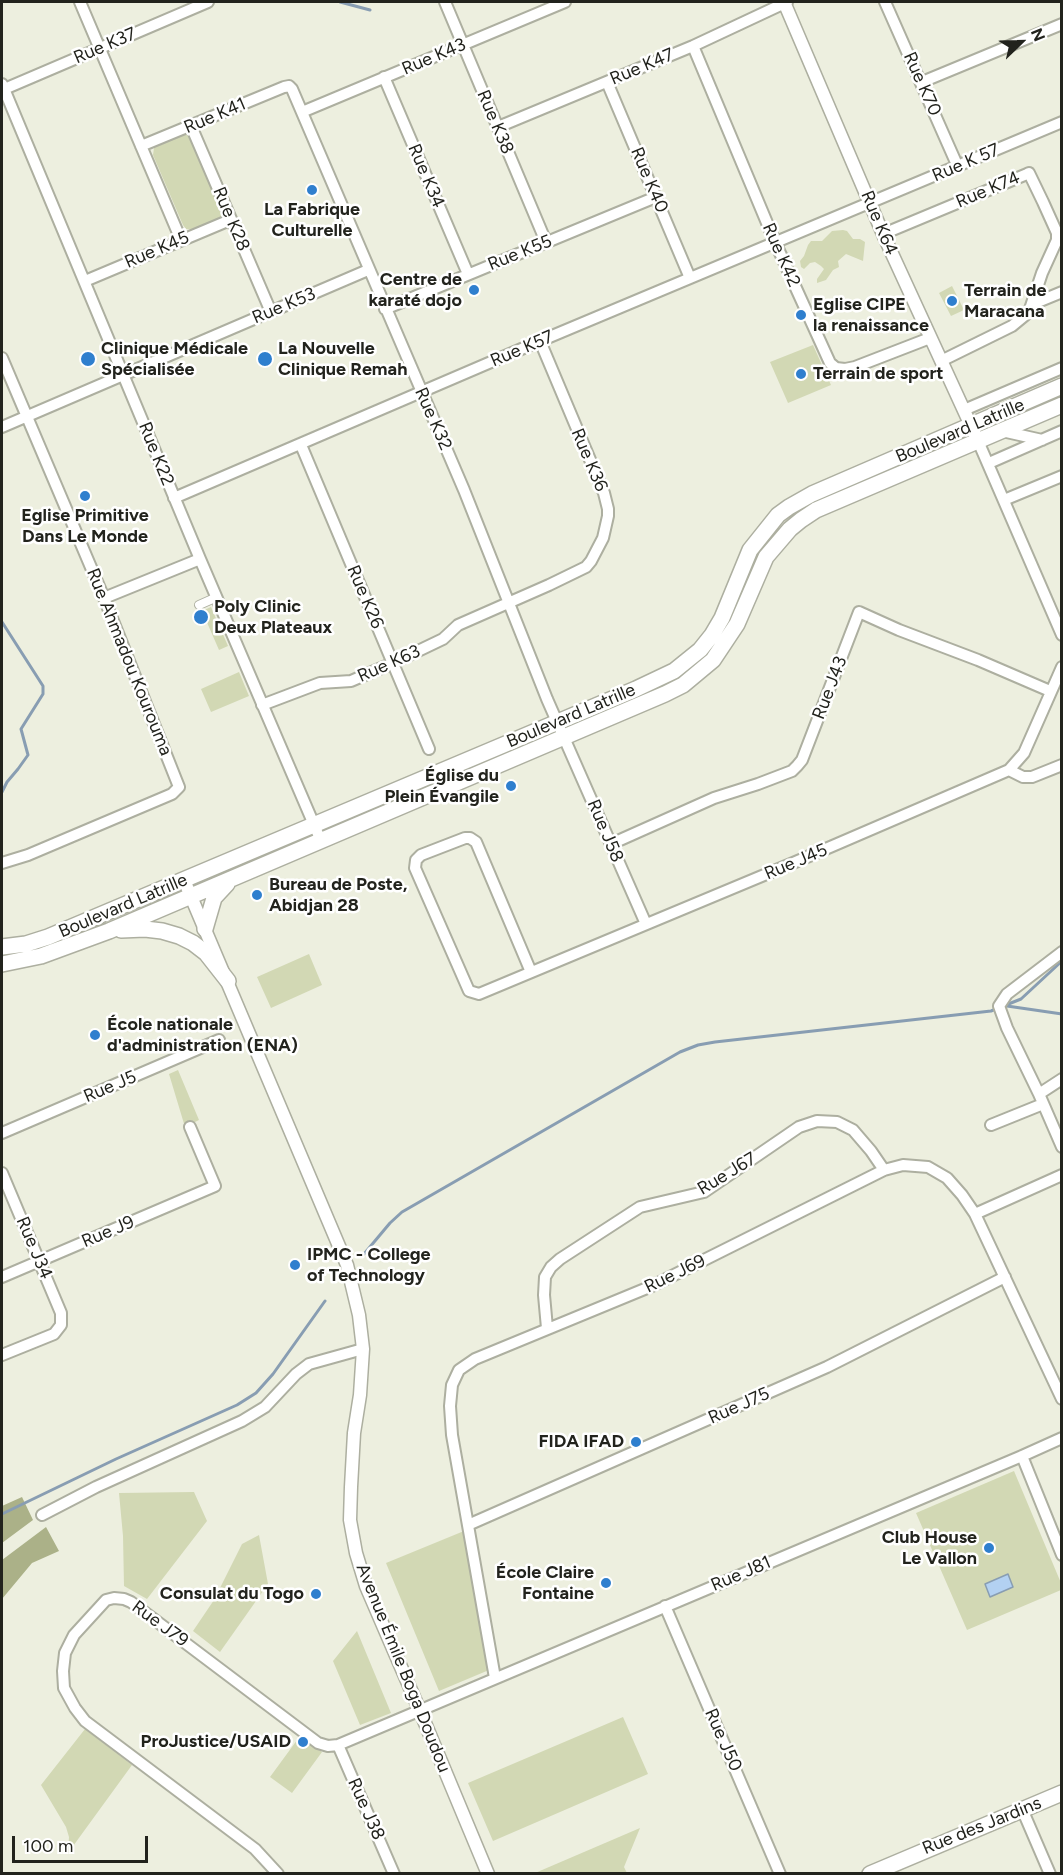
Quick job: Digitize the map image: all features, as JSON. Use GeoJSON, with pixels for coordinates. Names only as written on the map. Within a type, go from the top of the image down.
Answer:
{"type":"FeatureCollection","features":[{"type":"Feature","properties":{"kind":"main road","name":"Boulevard Latrille"},"geometry":{"type":"LineString","coordinates":[[2,947],[48,938],[674,671],[700,650],[722,618],[750,550],[778,515],[812,494],[1062,386]]}},
{"type":"Feature","properties":{"kind":"main road","name":"Boulevard Latrille"},"geometry":{"type":"LineString","coordinates":[[2,964],[41,956],[109,931],[565,738],[683,685],[713,660],[737,624],[765,557],[801,520],[816,510],[1062,405]]}},
{"type":"Feature","properties":{"kind":"main road"},"geometry":{"type":"LineString","coordinates":[[206,929],[214,898],[231,880]]}},
{"type":"Feature","properties":{"kind":"main road"},"geometry":{"type":"LineString","coordinates":[[109,931],[145,929],[179,936],[206,953],[228,981]]}},
{"type":"Feature","properties":{"kind":"main road","name":"Rue des Jardins"},"geometry":{"type":"LineString","coordinates":[[870,1874],[1062,1794]]}},
{"type":"Feature","properties":{"kind":"street"},"geometry":{"type":"LineString","coordinates":[[80,2],[181,240]]}},
{"type":"Feature","properties":{"kind":"street","name":"Rue K37"},"geometry":{"type":"LineString","coordinates":[[2,88],[100,49],[190,5],[208,2]]}},
{"type":"Feature","properties":{"kind":"street","name":"Rue K38"},"geometry":{"type":"LineString","coordinates":[[445,2],[546,242]]}},
{"type":"Feature","properties":{"kind":"street","name":"Rue K43"},"geometry":{"type":"LineString","coordinates":[[302,112],[565,2]]}},
{"type":"Feature","properties":{"kind":"street","name":"Rue K47"},"geometry":{"type":"LineString","coordinates":[[498,127],[693,46],[785,2]]}},
{"type":"Feature","properties":{"kind":"street","name":"Rue K64"},"geometry":{"type":"LineString","coordinates":[[785,2],[883,234],[978,441]]}},
{"type":"Feature","properties":{"kind":"street","name":"Rue K70"},"geometry":{"type":"LineString","coordinates":[[885,2],[958,167]]}},
{"type":"Feature","properties":{"kind":"street"},"geometry":{"type":"LineString","coordinates":[[922,82],[1062,24]]}},
{"type":"Feature","properties":{"kind":"street","name":"Rue K42"},"geometry":{"type":"LineString","coordinates":[[693,46],[774,242],[830,363],[836,368],[855,367],[930,338]]}},
{"type":"Feature","properties":{"kind":"street","name":"Rue K34"},"geometry":{"type":"LineString","coordinates":[[384,77],[468,274]]}},
{"type":"Feature","properties":{"kind":"street","name":"Rue K40"},"geometry":{"type":"LineString","coordinates":[[608,82],[690,278]]}},
{"type":"Feature","properties":{"kind":"street","name":"Rue K41"},"geometry":{"type":"LineString","coordinates":[[141,146],[289,86]]}},
{"type":"Feature","properties":{"kind":"street","name":"Rue K32"},"geometry":{"type":"LineString","coordinates":[[289,86],[464,490],[557,721]]}},
{"type":"Feature","properties":{"kind":"street","name":"Rue K22"},"geometry":{"type":"LineString","coordinates":[[2,88],[321,842]]}},
{"type":"Feature","properties":{"kind":"street","name":"Rue K 57"},"geometry":{"type":"LineString","coordinates":[[870,203],[1062,122]]}},
{"type":"Feature","properties":{"kind":"street","name":"Rue K28"},"geometry":{"type":"LineString","coordinates":[[191,126],[271,312]]}},
{"type":"Feature","properties":{"kind":"street","name":"Rue K74"},"geometry":{"type":"LineString","coordinates":[[883,234],[1029,173],[1057,236],[1042,273],[1033,304]]}},
{"type":"Feature","properties":{"kind":"street","name":"Rue K55"},"geometry":{"type":"LineString","coordinates":[[385,309],[656,196]]}},
{"type":"Feature","properties":{"kind":"street","name":"Rue K57"},"geometry":{"type":"LineString","coordinates":[[174,498],[870,203]]}},
{"type":"Feature","properties":{"kind":"street","name":"Rue K45"},"geometry":{"type":"LineString","coordinates":[[85,281],[230,220]]}},
{"type":"Feature","properties":{"kind":"street","name":"Rue K53"},"geometry":{"type":"LineString","coordinates":[[2,427],[368,270]]}},
{"type":"Feature","properties":{"kind":"street"},"geometry":{"type":"LineString","coordinates":[[941,361],[1018,322],[1029,312],[1033,304],[1062,292]]}},
{"type":"Feature","properties":{"kind":"street","name":"Rue K36"},"geometry":{"type":"LineString","coordinates":[[508,602],[586,567],[603,538],[608,516],[604,493],[540,341]]}},
{"type":"Feature","properties":{"kind":"street","name":"Rue Ahmadou Kourouma"},"geometry":{"type":"LineString","coordinates":[[2,358],[104,598],[179,787],[172,794],[38,851],[2,863]]}},
{"type":"Feature","properties":{"kind":"street"},"geometry":{"type":"LineString","coordinates":[[964,410],[1060,368]]}},
{"type":"Feature","properties":{"kind":"street"},"geometry":{"type":"LineString","coordinates":[[1037,397],[1060,368]]}},
{"type":"Feature","properties":{"kind":"street"},"geometry":{"type":"LineString","coordinates":[[1002,431],[1042,440]]}},
{"type":"Feature","properties":{"kind":"street"},"geometry":{"type":"LineString","coordinates":[[989,463],[1062,431]]}},
{"type":"Feature","properties":{"kind":"street"},"geometry":{"type":"LineString","coordinates":[[978,441],[1062,635]]}},
{"type":"Feature","properties":{"kind":"street","name":"Rue K26"},"geometry":{"type":"LineString","coordinates":[[300,445],[429,749]]}},
{"type":"Feature","properties":{"kind":"street"},"geometry":{"type":"LineString","coordinates":[[1004,500],[1062,477]]}},
{"type":"Feature","properties":{"kind":"street"},"geometry":{"type":"LineString","coordinates":[[104,598],[200,559]]}},
{"type":"Feature","properties":{"kind":"street"},"geometry":{"type":"LineString","coordinates":[[199,605],[217,597]]}},
{"type":"Feature","properties":{"kind":"street","name":"Rue K63"},"geometry":{"type":"LineString","coordinates":[[262,705],[320,683],[351,681],[437,642],[458,626],[508,602]]}},
{"type":"Feature","properties":{"kind":"street","name":"Rue J43"},"geometry":{"type":"LineString","coordinates":[[610,844],[714,798],[792,771],[802,760],[859,612],[1050,691]]}},
{"type":"Feature","properties":{"kind":"street"},"geometry":{"type":"LineString","coordinates":[[1062,667],[1023,753],[1009,770],[1023,777],[1032,777],[1062,765]]}},
{"type":"Feature","properties":{"kind":"street","name":"Rue J58"},"geometry":{"type":"LineString","coordinates":[[557,721],[646,924]]}},
{"type":"Feature","properties":{"kind":"street","name":"Rue J45"},"geometry":{"type":"LineString","coordinates":[[531,972],[476,842],[465,838],[421,855],[416,860],[415,868],[469,992],[479,994],[1009,770]]}},
{"type":"Feature","properties":{"kind":"street","name":"Avenue Émile Boga Doudou"},"geometry":{"type":"LineString","coordinates":[[184,880],[347,1265],[357,1307],[363,1349],[360,1395],[354,1433],[351,1520],[356,1553],[366,1586],[488,1874]]}},
{"type":"Feature","properties":{"kind":"street"},"geometry":{"type":"LineString","coordinates":[[1062,952],[1007,994],[999,1006],[1062,1147]]}},
{"type":"Feature","properties":{"kind":"street","name":"Rue J5"},"geometry":{"type":"LineString","coordinates":[[2,1133],[219,1040]]}},
{"type":"Feature","properties":{"kind":"street"},"geometry":{"type":"LineString","coordinates":[[991,1125],[1041,1099],[1062,1078]]}},
{"type":"Feature","properties":{"kind":"street","name":"Rue J67"},"geometry":{"type":"LineString","coordinates":[[547,1328],[545,1277],[560,1259],[640,1207],[704,1192],[799,1127],[817,1121],[837,1122],[853,1131],[884,1170]]}},
{"type":"Feature","properties":{"kind":"street","name":"Rue J9"},"geometry":{"type":"LineString","coordinates":[[2,1277],[215,1186],[190,1127]]}},
{"type":"Feature","properties":{"kind":"street","name":"Rue J69"},"geometry":{"type":"LineString","coordinates":[[495,1678],[452,1435],[450,1406],[452,1385],[459,1371],[475,1359],[652,1286],[884,1170],[903,1165],[928,1167],[947,1178],[975,1214],[1062,1399]]}},
{"type":"Feature","properties":{"kind":"street","name":"Rue J34"},"geometry":{"type":"LineString","coordinates":[[2,1173],[61,1313],[61,1325],[54,1334],[2,1356]]}},
{"type":"Feature","properties":{"kind":"street"},"geometry":{"type":"LineString","coordinates":[[975,1214],[1062,1175]]}},
{"type":"Feature","properties":{"kind":"street","name":"Rue J75"},"geometry":{"type":"LineString","coordinates":[[468,1525],[826,1367],[1005,1277]]}},
{"type":"Feature","properties":{"kind":"street"},"geometry":{"type":"LineString","coordinates":[[42,1515],[96,1487],[242,1421],[265,1407],[296,1374],[309,1364],[363,1349]]}},
{"type":"Feature","properties":{"kind":"street","name":"Rue J81"},"geometry":{"type":"LineString","coordinates":[[420,1711],[1062,1438]]}},
{"type":"Feature","properties":{"kind":"street"},"geometry":{"type":"LineString","coordinates":[[1022,1456],[1062,1555]]}},
{"type":"Feature","properties":{"kind":"street","name":"Rue J79"},"geometry":{"type":"LineString","coordinates":[[279,1874],[255,1849],[85,1721],[64,1688],[63,1671],[66,1653],[74,1635],[106,1600],[124,1599],[154,1619],[318,1743],[328,1746],[338,1745]]}},
{"type":"Feature","properties":{"kind":"street","name":"Rue J50"},"geometry":{"type":"LineString","coordinates":[[665,1606],[780,1874]]}},
{"type":"Feature","properties":{"kind":"street"},"geometry":{"type":"LineString","coordinates":[[338,1745],[420,1711]]}},
{"type":"Feature","properties":{"kind":"street","name":"Rue J38"},"geometry":{"type":"LineString","coordinates":[[338,1745],[394,1874]]}},
{"type":"Feature","properties":{"kind":"street"},"geometry":{"type":"LineString","coordinates":[[1022,1809],[1050,1874]]}},
{"type":"Feature","properties":{"kind":"green space"},"geometry":{"type":"Polygon","coordinates":[[[189,131],[226,216],[195,230],[186,229],[183,225],[153,155],[156,145],[189,131]]]}},
{"type":"Feature","properties":{"kind":"green space"},"geometry":{"type":"Polygon","coordinates":[[[832,231],[847,231],[853,239],[865,242],[863,261],[846,254],[838,261],[839,267],[833,270],[826,280],[817,283],[824,269],[815,262],[810,263],[804,269],[800,261],[811,241],[822,241],[832,231]]]}},
{"type":"Feature","properties":{"kind":"green space","name":"Terrain de Maracana"},"geometry":{"type":"Polygon","coordinates":[[[952,286],[964,310],[951,316],[939,293],[952,286]]]}},
{"type":"Feature","properties":{"kind":"green space","name":"Terrain de sport"},"geometry":{"type":"Polygon","coordinates":[[[813,345],[831,385],[788,403],[770,362],[813,345]]]}},
{"type":"Feature","properties":{"kind":"green space"},"geometry":{"type":"Polygon","coordinates":[[[211,607],[228,646],[219,650],[202,611],[211,607]]]}},
{"type":"Feature","properties":{"kind":"green space"},"geometry":{"type":"Polygon","coordinates":[[[239,672],[249,696],[211,712],[201,689],[239,672]]]}},
{"type":"Feature","properties":{"kind":"green space"},"geometry":{"type":"Polygon","coordinates":[[[309,954],[322,985],[271,1008],[257,977],[309,954]]]}},
{"type":"Feature","properties":{"kind":"green space"},"geometry":{"type":"Polygon","coordinates":[[[178,1070],[199,1120],[185,1127],[169,1074],[178,1070]]]}},
{"type":"Feature","properties":{"kind":"green space","name":"Club House Le Vallon"},"geometry":{"type":"Polygon","coordinates":[[[1014,1471],[1061,1583],[1061,1590],[967,1630],[916,1513],[1014,1471]]]}},
{"type":"Feature","properties":{"kind":"green space"},"geometry":{"type":"Polygon","coordinates":[[[194,1492],[207,1521],[147,1599],[124,1586],[119,1493],[194,1492]]]}},
{"type":"Feature","properties":{"kind":"green space"},"geometry":{"type":"Polygon","coordinates":[[[22,1497],[33,1520],[2,1543],[2,1506],[22,1497]]]}},
{"type":"Feature","properties":{"kind":"green space"},"geometry":{"type":"Polygon","coordinates":[[[46,1527],[59,1551],[32,1563],[2,1599],[2,1560],[46,1527]]]}},
{"type":"Feature","properties":{"kind":"green space"},"geometry":{"type":"Polygon","coordinates":[[[464,1531],[489,1670],[439,1691],[386,1563],[464,1531]]]}},
{"type":"Feature","properties":{"kind":"green space"},"geometry":{"type":"Polygon","coordinates":[[[259,1535],[268,1584],[220,1652],[193,1631],[214,1600],[242,1544],[259,1535]]]}},
{"type":"Feature","properties":{"kind":"green space"},"geometry":{"type":"Polygon","coordinates":[[[357,1631],[391,1713],[360,1725],[333,1661],[357,1631]]]}},
{"type":"Feature","properties":{"kind":"green space"},"geometry":{"type":"Polygon","coordinates":[[[623,1717],[648,1774],[493,1841],[468,1783],[623,1717]]]}},
{"type":"Feature","properties":{"kind":"green space"},"geometry":{"type":"Polygon","coordinates":[[[85,1729],[132,1765],[68,1853],[69,1837],[66,1827],[41,1785],[85,1729]]]}},
{"type":"Feature","properties":{"kind":"green space"},"geometry":{"type":"Polygon","coordinates":[[[300,1736],[322,1752],[292,1793],[270,1777],[300,1736]]]}},
{"type":"Feature","properties":{"kind":"green space"},"geometry":{"type":"Polygon","coordinates":[[[640,1828],[624,1867],[627,1873],[535,1873],[640,1828]]]}},
{"type":"Feature","properties":{"kind":"water"},"geometry":{"type":"Polygon","coordinates":[[[1008,1574],[1013,1587],[990,1597],[985,1584],[1008,1574]]]}},
{"type":"Feature","properties":{"kind":"waterway"},"geometry":{"type":"LineString","coordinates":[[340,2],[370,10]]}},
{"type":"Feature","properties":{"kind":"waterway"},"geometry":{"type":"LineString","coordinates":[[2,622],[43,686],[43,694],[21,729],[28,755],[2,792]]}},
{"type":"Feature","properties":{"kind":"waterway"},"geometry":{"type":"LineString","coordinates":[[364,1254],[402,1212],[680,1052],[715,1042],[991,1011],[1021,999],[1062,961]]}},
{"type":"Feature","properties":{"kind":"waterway"},"geometry":{"type":"LineString","coordinates":[[1007,1006],[1062,1014]]}},
{"type":"Feature","properties":{"kind":"waterway"},"geometry":{"type":"LineString","coordinates":[[2,1514],[116,1459],[237,1405],[256,1393],[273,1374],[325,1301]]}},
{"type":"Feature","properties":{"kind":"place","name":"La Fabrique Culturelle"},"geometry":{"type":"Point","coordinates":[312,190]}},
{"type":"Feature","properties":{"kind":"place","name":"Centre de karaté dojo"},"geometry":{"type":"Point","coordinates":[474,290]}},
{"type":"Feature","properties":{"kind":"place","name":"Terrain de Maracana"},"geometry":{"type":"Point","coordinates":[952,301]}},
{"type":"Feature","properties":{"kind":"place","name":"Eglise CIPE la renaissance"},"geometry":{"type":"Point","coordinates":[801,315]}},
{"type":"Feature","properties":{"kind":"place","name":"Clinique Médicale Spécialisée"},"geometry":{"type":"Point","coordinates":[88,359]}},
{"type":"Feature","properties":{"kind":"place","name":"La Nouvelle Clinique Remah"},"geometry":{"type":"Point","coordinates":[265,359]}},
{"type":"Feature","properties":{"kind":"place","name":"Terrain de sport"},"geometry":{"type":"Point","coordinates":[801,374]}},
{"type":"Feature","properties":{"kind":"place","name":"Eglise Primitive Dans Le Monde"},"geometry":{"type":"Point","coordinates":[85,496]}},
{"type":"Feature","properties":{"kind":"place","name":"Poly Clinic Deux Plateaux"},"geometry":{"type":"Point","coordinates":[201,617]}},
{"type":"Feature","properties":{"kind":"place","name":"Église du Plein Évangile"},"geometry":{"type":"Point","coordinates":[511,786]}},
{"type":"Feature","properties":{"kind":"place","name":"Bureau de Poste, Abidjan 28"},"geometry":{"type":"Point","coordinates":[257,895]}},
{"type":"Feature","properties":{"kind":"place","name":"École nationale d'administration (ENA)"},"geometry":{"type":"Point","coordinates":[95,1035]}},
{"type":"Feature","properties":{"kind":"place","name":"IPMC - College of Technology"},"geometry":{"type":"Point","coordinates":[295,1265]}},
{"type":"Feature","properties":{"kind":"place","name":"FIDA IFAD"},"geometry":{"type":"Point","coordinates":[636,1442]}},
{"type":"Feature","properties":{"kind":"place","name":"Club House Le Vallon"},"geometry":{"type":"Point","coordinates":[989,1548]}},
{"type":"Feature","properties":{"kind":"place","name":"École Claire Fontaine"},"geometry":{"type":"Point","coordinates":[606,1583]}},
{"type":"Feature","properties":{"kind":"place","name":"Consulat du Togo"},"geometry":{"type":"Point","coordinates":[316,1594]}},
{"type":"Feature","properties":{"kind":"place","name":"ProJustice/USAID"},"geometry":{"type":"Point","coordinates":[303,1742]}}]}
